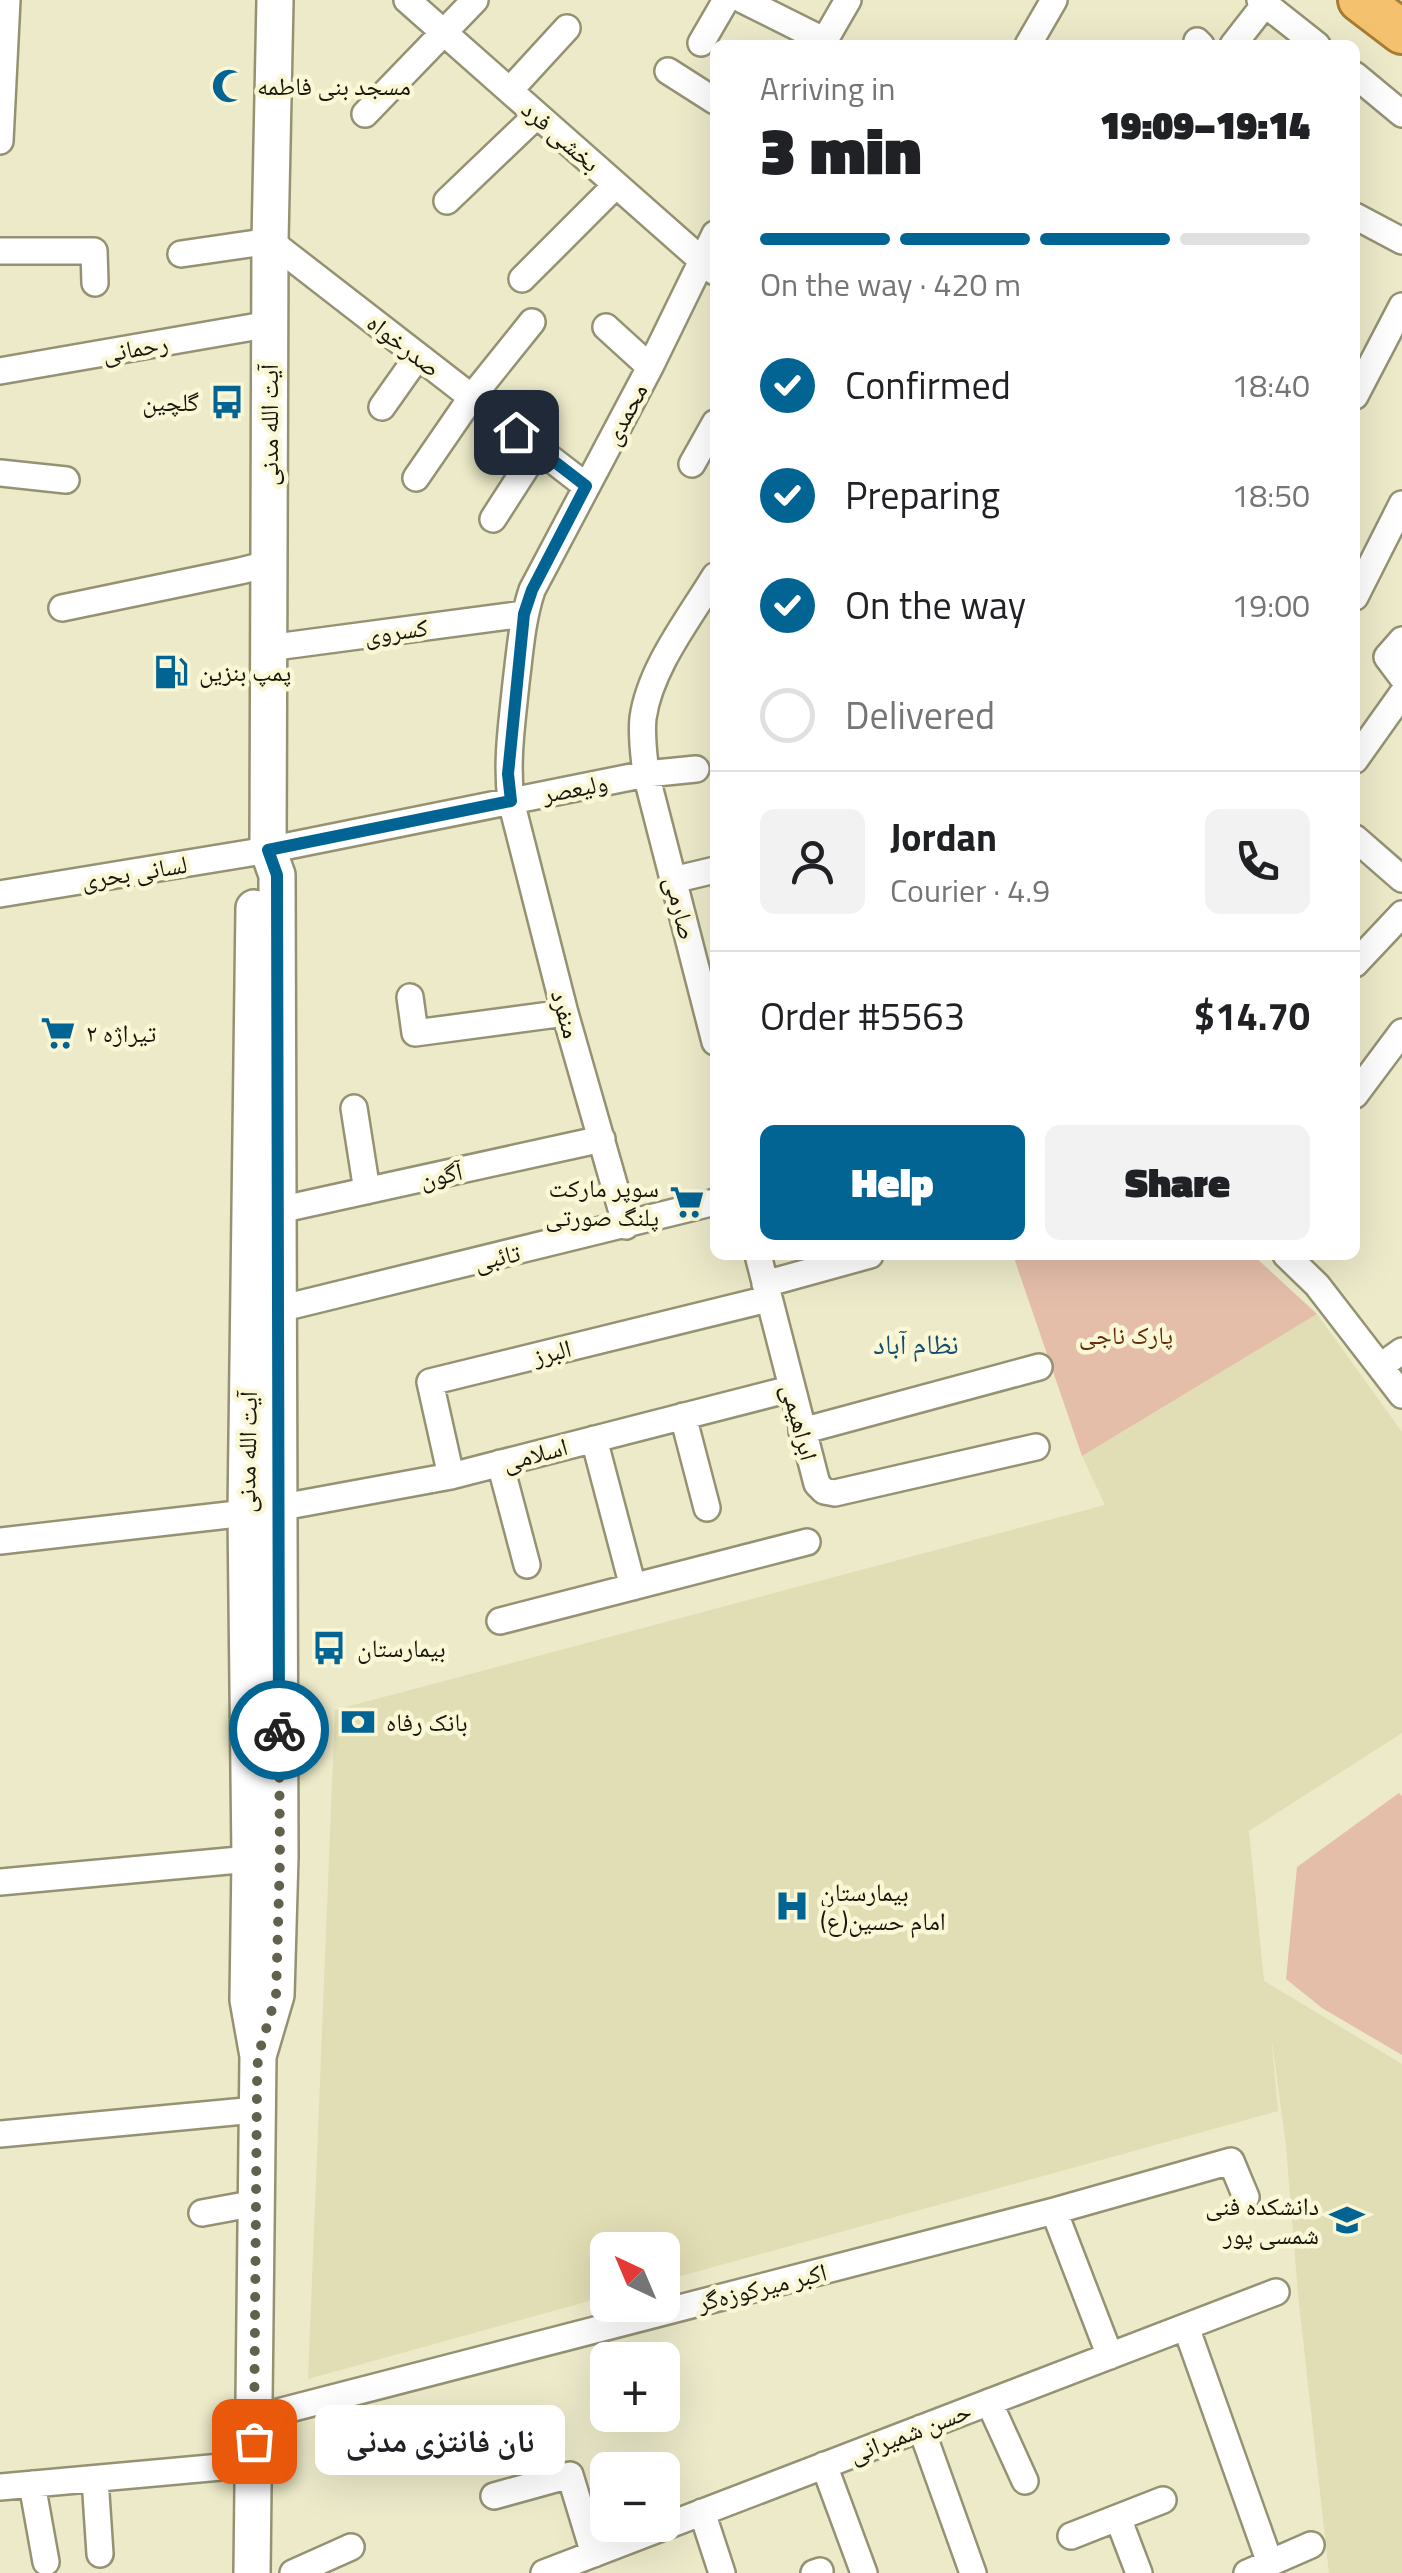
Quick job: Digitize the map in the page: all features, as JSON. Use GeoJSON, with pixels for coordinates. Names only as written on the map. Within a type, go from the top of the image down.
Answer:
{"type":"FeatureCollection","features":[{"type":"Feature","properties":{"kind":"highway"},"geometry":{"type":"LineString","coordinates":[[1360,0],[1402,32]]}},
{"type":"Feature","properties":{"kind":"main road","name":"آیت الله مدنی"},"geometry":{"type":"LineString","coordinates":[[264,1310],[278,1210],[277,875],[268,850],[270,241],[276,0]]}},
{"type":"Feature","properties":{"kind":"main road","name":"آیت الله مدنی"},"geometry":{"type":"LineString","coordinates":[[252,2573],[258,2056],[248,2000],[265,1858],[264,1310],[254,878],[268,850]]}},
{"type":"Feature","properties":{"kind":"street"},"geometry":{"type":"LineString","coordinates":[[0,141],[7,0]]}},
{"type":"Feature","properties":{"kind":"street","name":"بخشی فرد"},"geometry":{"type":"LineString","coordinates":[[407,0],[708,266]]}},
{"type":"Feature","properties":{"kind":"street"},"geometry":{"type":"LineString","coordinates":[[365,114],[475,0]]}},
{"type":"Feature","properties":{"kind":"street"},"geometry":{"type":"LineString","coordinates":[[700,43],[726,0]]}},
{"type":"Feature","properties":{"kind":"street"},"geometry":{"type":"LineString","coordinates":[[743,0],[818,40]]}},
{"type":"Feature","properties":{"kind":"street"},"geometry":{"type":"LineString","coordinates":[[826,40],[848,0]]}},
{"type":"Feature","properties":{"kind":"street"},"geometry":{"type":"LineString","coordinates":[[1031,40],[1054,0]]}},
{"type":"Feature","properties":{"kind":"street"},"geometry":{"type":"LineString","coordinates":[[1236,40],[1262,2],[1311,40]]}},
{"type":"Feature","properties":{"kind":"street"},"geometry":{"type":"LineString","coordinates":[[510,90],[566,28]]}},
{"type":"Feature","properties":{"kind":"street"},"geometry":{"type":"LineString","coordinates":[[668,70],[710,98]]}},
{"type":"Feature","properties":{"kind":"street"},"geometry":{"type":"LineString","coordinates":[[1360,80],[1402,114]]}},
{"type":"Feature","properties":{"kind":"street"},"geometry":{"type":"LineString","coordinates":[[447,201],[537,115]]}},
{"type":"Feature","properties":{"kind":"street"},"geometry":{"type":"LineString","coordinates":[[522,279],[616,185]]}},
{"type":"Feature","properties":{"kind":"street"},"geometry":{"type":"LineString","coordinates":[[1360,219],[1402,241]]}},
{"type":"Feature","properties":{"kind":"street"},"geometry":{"type":"LineString","coordinates":[[181,254],[270,241]]}},
{"type":"Feature","properties":{"kind":"street","name":"صدرخواه"},"geometry":{"type":"LineString","coordinates":[[270,241],[586,486]]}},
{"type":"Feature","properties":{"kind":"street"},"geometry":{"type":"LineString","coordinates":[[0,251],[94,251],[95,283]]}},
{"type":"Feature","properties":{"kind":"street","name":"محمدی"},"geometry":{"type":"LineString","coordinates":[[511,801],[508,774],[524,614],[532,590],[708,266]]}},
{"type":"Feature","properties":{"kind":"street"},"geometry":{"type":"LineString","coordinates":[[1360,386],[1402,306]]}},
{"type":"Feature","properties":{"kind":"street"},"geometry":{"type":"LineString","coordinates":[[416,478],[532,322]]}},
{"type":"Feature","properties":{"kind":"street","name":"رحمانی"},"geometry":{"type":"LineString","coordinates":[[0,372],[270,324]]}},
{"type":"Feature","properties":{"kind":"street"},"geometry":{"type":"LineString","coordinates":[[606,327],[650,367]]}},
{"type":"Feature","properties":{"kind":"street"},"geometry":{"type":"LineString","coordinates":[[382,407],[418,356]]}},
{"type":"Feature","properties":{"kind":"street"},"geometry":{"type":"LineString","coordinates":[[692,464],[710,432]]}},
{"type":"Feature","properties":{"kind":"street"},"geometry":{"type":"LineString","coordinates":[[493,519],[538,449]]}},
{"type":"Feature","properties":{"kind":"street"},"geometry":{"type":"LineString","coordinates":[[0,473],[66,480]]}},
{"type":"Feature","properties":{"kind":"street"},"geometry":{"type":"LineString","coordinates":[[1360,588],[1402,504]]}},
{"type":"Feature","properties":{"kind":"street"},"geometry":{"type":"LineString","coordinates":[[62,608],[268,564]]}},
{"type":"Feature","properties":{"kind":"street","name":"صارمی"},"geometry":{"type":"LineString","coordinates":[[710,584],[654,677],[643,720],[642,744],[674,880],[704,955],[710,1003]]}},
{"type":"Feature","properties":{"kind":"street","name":"کسروی"},"geometry":{"type":"LineString","coordinates":[[268,648],[524,614]]}},
{"type":"Feature","properties":{"kind":"street"},"geometry":{"type":"LineString","coordinates":[[1402,640],[1387,657],[1402,677]]}},
{"type":"Feature","properties":{"kind":"street"},"geometry":{"type":"LineString","coordinates":[[1360,753],[1402,694]]}},
{"type":"Feature","properties":{"kind":"street","name":"ولیعصر"},"geometry":{"type":"LineString","coordinates":[[268,850],[646,774],[696,769]]}},
{"type":"Feature","properties":{"kind":"street","name":"منفرد"},"geometry":{"type":"LineString","coordinates":[[511,801],[565,1013],[626,1226]]}},
{"type":"Feature","properties":{"kind":"street"},"geometry":{"type":"LineString","coordinates":[[1360,842],[1402,879]]}},
{"type":"Feature","properties":{"kind":"street","name":"لسانی بحری"},"geometry":{"type":"LineString","coordinates":[[0,894],[268,850]]}},
{"type":"Feature","properties":{"kind":"street"},"geometry":{"type":"LineString","coordinates":[[674,880],[710,871]]}},
{"type":"Feature","properties":{"kind":"street"},"geometry":{"type":"LineString","coordinates":[[1360,959],[1402,914]]}},
{"type":"Feature","properties":{"kind":"street"},"geometry":{"type":"LineString","coordinates":[[410,997],[415,1032],[565,1013]]}},
{"type":"Feature","properties":{"kind":"street"},"geometry":{"type":"LineString","coordinates":[[1360,1087],[1402,1032]]}},
{"type":"Feature","properties":{"kind":"street"},"geometry":{"type":"LineString","coordinates":[[354,1108],[367,1191]]}},
{"type":"Feature","properties":{"kind":"street","name":"آگون"},"geometry":{"type":"LineString","coordinates":[[278,1210],[602,1139]]}},
{"type":"Feature","properties":{"kind":"street","name":"تائبی"},"geometry":{"type":"LineString","coordinates":[[264,1310],[710,1203]]}},
{"type":"Feature","properties":{"kind":"street","name":"ابراهیمی"},"geometry":{"type":"LineString","coordinates":[[759,1260],[802,1431],[817,1484],[824,1491],[834,1494],[1036,1446]]}},
{"type":"Feature","properties":{"kind":"street"},"geometry":{"type":"LineString","coordinates":[[767,1292],[856,1260]]}},
{"type":"Feature","properties":{"kind":"street"},"geometry":{"type":"LineString","coordinates":[[1291,1260],[1392,1359],[1402,1396]]}},
{"type":"Feature","properties":{"kind":"street","name":"البرز"},"geometry":{"type":"LineString","coordinates":[[450,1476],[430,1382],[767,1292]]}},
{"type":"Feature","properties":{"kind":"street"},"geometry":{"type":"LineString","coordinates":[[802,1431],[1039,1368]]}},
{"type":"Feature","properties":{"kind":"street","name":"اسلامی"},"geometry":{"type":"LineString","coordinates":[[0,1541],[262,1510],[450,1476],[790,1388]]}},
{"type":"Feature","properties":{"kind":"street"},"geometry":{"type":"LineString","coordinates":[[683,1416],[707,1508]]}},
{"type":"Feature","properties":{"kind":"street"},"geometry":{"type":"LineString","coordinates":[[594,1439],[633,1588]]}},
{"type":"Feature","properties":{"kind":"street"},"geometry":{"type":"LineString","coordinates":[[500,1464],[526,1565]]}},
{"type":"Feature","properties":{"kind":"street"},"geometry":{"type":"LineString","coordinates":[[500,1621],[807,1542]]}},
{"type":"Feature","properties":{"kind":"street"},"geometry":{"type":"LineString","coordinates":[[0,1882],[265,1858]]}},
{"type":"Feature","properties":{"kind":"street"},"geometry":{"type":"LineString","coordinates":[[0,2134],[256,2110]]}},
{"type":"Feature","properties":{"kind":"street","name":"اکبر میرکوزه‌گر"},"geometry":{"type":"LineString","coordinates":[[254,2418],[1054,2212],[1231,2161],[1246,2197]]}},
{"type":"Feature","properties":{"kind":"street"},"geometry":{"type":"LineString","coordinates":[[202,2213],[256,2203]]}},
{"type":"Feature","properties":{"kind":"street"},"geometry":{"type":"LineString","coordinates":[[1054,2212],[1110,2356]]}},
{"type":"Feature","properties":{"kind":"street","name":"حسن شمیرانی"},"geometry":{"type":"LineString","coordinates":[[544,2573],[582,2563],[702,2512],[1276,2292]]}},
{"type":"Feature","properties":{"kind":"street"},"geometry":{"type":"LineString","coordinates":[[1186,2327],[1258,2568],[1311,2545]]}},
{"type":"Feature","properties":{"kind":"street"},"geometry":{"type":"LineString","coordinates":[[989,2402],[1025,2482]]}},
{"type":"Feature","properties":{"kind":"street"},"geometry":{"type":"LineString","coordinates":[[921,2428],[973,2573]]}},
{"type":"Feature","properties":{"kind":"street"},"geometry":{"type":"LineString","coordinates":[[0,2487],[254,2464]]}},
{"type":"Feature","properties":{"kind":"street"},"geometry":{"type":"LineString","coordinates":[[824,2465],[864,2573]]}},
{"type":"Feature","properties":{"kind":"street"},"geometry":{"type":"LineString","coordinates":[[494,2496],[570,2475],[582,2563]]}},
{"type":"Feature","properties":{"kind":"street"},"geometry":{"type":"LineString","coordinates":[[95,2478],[100,2554]]}},
{"type":"Feature","properties":{"kind":"street"},"geometry":{"type":"LineString","coordinates":[[32,2484],[46,2562]]}},
{"type":"Feature","properties":{"kind":"street"},"geometry":{"type":"LineString","coordinates":[[1071,2536],[1163,2500]]}},
{"type":"Feature","properties":{"kind":"street"},"geometry":{"type":"LineString","coordinates":[[702,2512],[722,2573]]}},
{"type":"Feature","properties":{"kind":"street"},"geometry":{"type":"LineString","coordinates":[[1118,2518],[1139,2573]]}},
{"type":"Feature","properties":{"kind":"street"},"geometry":{"type":"LineString","coordinates":[[293,2573],[351,2547]]}},
{"type":"Feature","properties":{"kind":"shaded area","name":"بیمارستان امام حسین(ع)"},"geometry":{"type":"Polygon","coordinates":[[[1317,1314],[1402,1432],[1402,1733],[1249,1831],[1264,1981],[1402,2064],[1402,2573],[1329,2573],[1271,2034],[1278,2111],[680,2276],[680,2232],[590,2232],[590,2301],[308,2379],[335,1710],[1105,1505],[1082,1456],[1317,1314]]]}},
{"type":"Feature","properties":{"kind":"green space","name":"پارک ناجی"},"geometry":{"type":"Polygon","coordinates":[[[1015,1260],[1258,1260],[1317,1314],[1082,1456],[1015,1260]]]}},
{"type":"Feature","properties":{"kind":"green space"},"geometry":{"type":"Polygon","coordinates":[[[1399,1793],[1402,2055],[1322,2008],[1286,1979],[1297,1867],[1399,1793]]]}},
{"type":"Feature","properties":{"kind":"way so far"},"geometry":{"type":"LineString","coordinates":[[254,2441],[257,2083],[258,2056],[276,1996],[279,1730]]}},
{"type":"Feature","properties":{"kind":"place","name":"مسجد بنی فاطمه"},"geometry":{"type":"Point","coordinates":[229,86]}},
{"type":"Feature","properties":{"kind":"place","name":"گلچین"},"geometry":{"type":"Point","coordinates":[227,402]}},
{"type":"Feature","properties":{"kind":"place","name":"پمپ بنزین"},"geometry":{"type":"Point","coordinates":[171,672]}},
{"type":"Feature","properties":{"kind":"place","name":"تیراژه ۲"},"geometry":{"type":"Point","coordinates":[58,1033]}},
{"type":"Feature","properties":{"kind":"place","name":"سوپر مارکت پلنگ صورتی"},"geometry":{"type":"Point","coordinates":[687,1202]}},
{"type":"Feature","properties":{"kind":"place","name":"بیمارستان"},"geometry":{"type":"Point","coordinates":[329,1648]}},
{"type":"Feature","properties":{"kind":"place","name":"بانک رفاه"},"geometry":{"type":"Point","coordinates":[358,1722]}},
{"type":"Feature","properties":{"kind":"place","name":"بیمارستان امام حسین(ع)"},"geometry":{"type":"Point","coordinates":[792,1906]}},
{"type":"Feature","properties":{"kind":"place","name":"دانشکده فنی شمسی پور"},"geometry":{"type":"Point","coordinates":[1347,2220]}},
{"type":"Feature","properties":{"kind":"place","name":"نان فانتزی مدنی"},"geometry":{"type":"Point","coordinates":[254,2441]}},
{"type":"Feature","properties":{"kind":"district","name":"نظام آباد"},"geometry":{"type":"Point","coordinates":[916,1343]}},
{"type":"Feature","properties":{"kind":"route"},"geometry":{"type":"LineString","coordinates":[[279,1730],[277,875],[268,850],[511,801],[510,739],[524,614],[532,590],[586,486],[516,432]]}}]}
